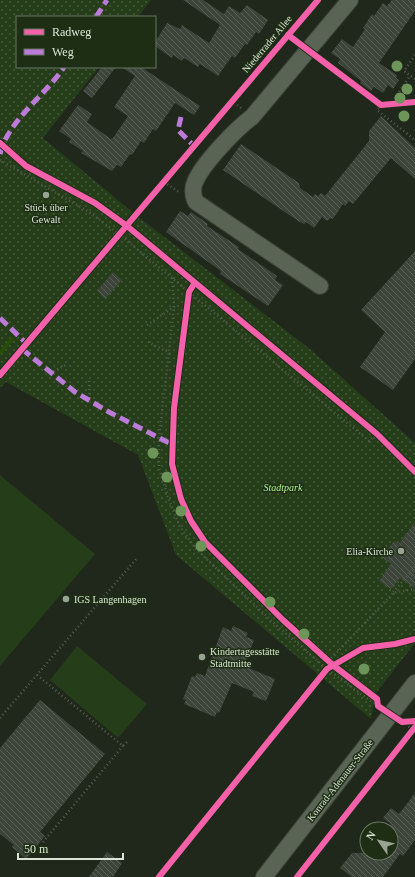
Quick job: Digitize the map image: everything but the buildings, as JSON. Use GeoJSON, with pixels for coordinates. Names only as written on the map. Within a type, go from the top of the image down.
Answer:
{"type":"FeatureCollection","features":[{"type":"Feature","properties":{"kind":"street"},"geometry":{"type":"LineString","coordinates":[[320,286],[196,202],[194,199],[195,181],[204,168],[242,124],[252,117],[350,0]]}},
{"type":"Feature","properties":{"kind":"street","name":"Konrad-Adenauer-Straße"},"geometry":{"type":"LineString","coordinates":[[264,877],[415,682]]}},
{"type":"Feature","properties":{"kind":"path"},"geometry":{"type":"LineString","coordinates":[[415,55],[404,71],[415,79]]}},
{"type":"Feature","properties":{"kind":"path"},"geometry":{"type":"LineString","coordinates":[[390,106],[410,76]]}},
{"type":"Feature","properties":{"kind":"path"},"geometry":{"type":"LineString","coordinates":[[381,105],[377,110],[415,140]]}},
{"type":"Feature","properties":{"kind":"path"},"geometry":{"type":"LineString","coordinates":[[0,160],[21,174],[89,212],[172,278],[369,441],[377,434],[371,429]]}},
{"type":"Feature","properties":{"kind":"path"},"geometry":{"type":"LineString","coordinates":[[172,278],[174,306],[170,353],[159,438],[159,468],[168,497],[180,527],[196,549],[276,625],[327,669],[378,706]]}},
{"type":"Feature","properties":{"kind":"path"},"geometry":{"type":"LineString","coordinates":[[188,299],[189,292]]}},
{"type":"Feature","properties":{"kind":"path"},"geometry":{"type":"LineString","coordinates":[[146,325],[174,306]]}},
{"type":"Feature","properties":{"kind":"path"},"geometry":{"type":"LineString","coordinates":[[148,342],[170,353]]}},
{"type":"Feature","properties":{"kind":"path"},"geometry":{"type":"LineString","coordinates":[[50,373],[66,365]]}},
{"type":"Feature","properties":{"kind":"path"},"geometry":{"type":"LineString","coordinates":[[89,381],[90,401]]}},
{"type":"Feature","properties":{"kind":"path"},"geometry":{"type":"LineString","coordinates":[[0,718],[137,558]]}},
{"type":"Feature","properties":{"kind":"path"},"geometry":{"type":"LineString","coordinates":[[327,669],[329,661],[393,593],[415,567]]}},
{"type":"Feature","properties":{"kind":"path"},"geometry":{"type":"LineString","coordinates":[[409,574],[415,577]]}},
{"type":"Feature","properties":{"kind":"path"},"geometry":{"type":"LineString","coordinates":[[393,593],[415,589]]}},
{"type":"Feature","properties":{"kind":"path"},"geometry":{"type":"LineString","coordinates":[[324,656],[377,699],[378,706]]}},
{"type":"Feature","properties":{"kind":"path"},"geometry":{"type":"LineString","coordinates":[[37,675],[123,746]]}},
{"type":"Feature","properties":{"kind":"path"},"geometry":{"type":"LineString","coordinates":[[402,722],[415,721]]}},
{"type":"Feature","properties":{"kind":"path"},"geometry":{"type":"LineString","coordinates":[[402,722],[415,730]]}},
{"type":"Feature","properties":{"kind":"path"},"geometry":{"type":"LineString","coordinates":[[42,842],[129,740]]}},
{"type":"Feature","properties":{"kind":"green space","name":"Stadtpark"},"geometry":{"type":"Polygon","coordinates":[[[0,0],[151,0],[139,16],[16,16],[16,68],[98,68],[43,138],[136,215],[310,349],[415,443],[415,643],[376,693],[371,719],[176,555],[138,455],[6,382],[0,388],[0,0]]]}},
{"type":"Feature","properties":{"kind":"green space"},"geometry":{"type":"Polygon","coordinates":[[[0,475],[95,554],[0,666],[0,475]]]}},
{"type":"Feature","properties":{"kind":"green space"},"geometry":{"type":"Polygon","coordinates":[[[77,646],[147,704],[118,738],[50,680],[77,646]]]}},
{"type":"Feature","properties":{"kind":"waterway"},"geometry":{"type":"LineString","coordinates":[[0,353],[12,339]]}},
{"type":"Feature","properties":{"kind":"marked path"},"geometry":{"type":"LineString","coordinates":[[97,16],[107,0]]}},
{"type":"Feature","properties":{"kind":"marked path"},"geometry":{"type":"LineString","coordinates":[[0,154],[4,142],[19,119],[63,68]]}},
{"type":"Feature","properties":{"kind":"marked path"},"geometry":{"type":"LineString","coordinates":[[181,117],[178,130],[194,146]]}},
{"type":"Feature","properties":{"kind":"marked path"},"geometry":{"type":"LineString","coordinates":[[0,318],[27,344]]}},
{"type":"Feature","properties":{"kind":"marked path"},"geometry":{"type":"LineString","coordinates":[[22,349],[75,392],[109,412],[173,445]]}},
{"type":"Feature","properties":{"kind":"cycle path","name":"Niederrader Allee"},"geometry":{"type":"LineString","coordinates":[[0,375],[318,0]]}},
{"type":"Feature","properties":{"kind":"cycle path","name":"Niederrader Allee"},"geometry":{"type":"LineString","coordinates":[[288,35],[381,105],[415,102]]}},
{"type":"Feature","properties":{"kind":"cycle path"},"geometry":{"type":"LineString","coordinates":[[0,143],[26,166],[95,203],[127,226],[377,434],[415,472]]}},
{"type":"Feature","properties":{"kind":"cycle path"},"geometry":{"type":"LineString","coordinates":[[194,284],[189,292],[174,408],[172,464],[181,499],[191,521],[205,542],[283,620],[334,666],[377,699],[378,706],[402,722],[415,721]]}},
{"type":"Feature","properties":{"kind":"cycle path"},"geometry":{"type":"LineString","coordinates":[[159,877],[327,669],[363,648],[395,644],[415,639]]}},
{"type":"Feature","properties":{"kind":"cycle path"},"geometry":{"type":"LineString","coordinates":[[297,877],[415,727]]}},
{"type":"Feature","properties":{"kind":"place","name":"Stück über Gewalt"},"geometry":{"type":"Point","coordinates":[46,195]}},
{"type":"Feature","properties":{"kind":"place","name":"Elia-Kirche"},"geometry":{"type":"Point","coordinates":[401,551]}},
{"type":"Feature","properties":{"kind":"place","name":"IGS Langenhagen"},"geometry":{"type":"Point","coordinates":[66,599]}},
{"type":"Feature","properties":{"kind":"place","name":"Kindertagesstätte Stadtmitte"},"geometry":{"type":"Point","coordinates":[202,657]}}]}
